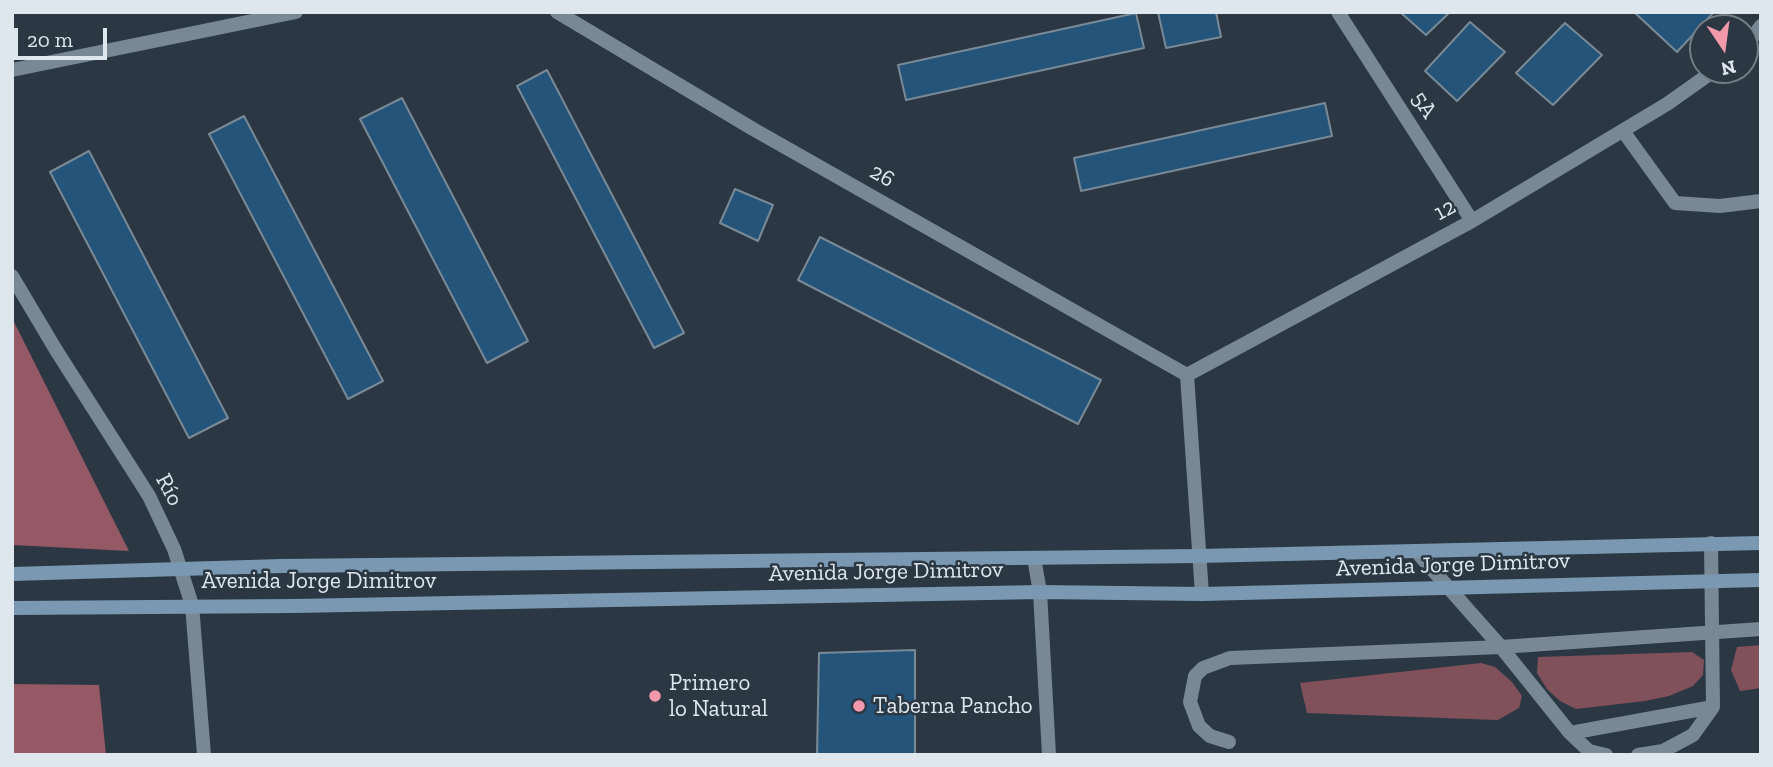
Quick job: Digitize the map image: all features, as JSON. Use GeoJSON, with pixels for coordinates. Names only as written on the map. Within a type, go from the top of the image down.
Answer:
{"type":"FeatureCollection","features":[{"type":"Feature","properties":{"kind":"main road","name":"Avenida Jorge Dimitrov"},"geometry":{"type":"LineString","coordinates":[[12,574],[282,566],[1199,556],[1761,542]]}},
{"type":"Feature","properties":{"kind":"main road","name":"Avenida Jorge Dimitrov"},"geometry":{"type":"LineString","coordinates":[[12,608],[308,606],[1040,592],[1202,594],[1761,580]]}},
{"type":"Feature","properties":{"kind":"street"},"geometry":{"type":"LineString","coordinates":[[12,70],[296,12]]}},
{"type":"Feature","properties":{"kind":"street","name":"26"},"geometry":{"type":"LineString","coordinates":[[557,12],[753,129],[1187,374]]}},
{"type":"Feature","properties":{"kind":"street","name":"5A"},"geometry":{"type":"LineString","coordinates":[[1338,12],[1472,222]]}},
{"type":"Feature","properties":{"kind":"street","name":"12"},"geometry":{"type":"LineString","coordinates":[[1187,374],[1472,222],[1667,104],[1695,84]]}},
{"type":"Feature","properties":{"kind":"street"},"geometry":{"type":"LineString","coordinates":[[1623,131],[1675,203],[1720,206],[1761,201]]}},
{"type":"Feature","properties":{"kind":"street","name":"Río"},"geometry":{"type":"LineString","coordinates":[[12,276],[149,496],[174,549],[192,605],[204,755]]}},
{"type":"Feature","properties":{"kind":"street"},"geometry":{"type":"LineString","coordinates":[[1187,374],[1202,594]]}},
{"type":"Feature","properties":{"kind":"street"},"geometry":{"type":"LineString","coordinates":[[1638,755],[1663,751],[1693,735],[1713,707],[1711,543]]}},
{"type":"Feature","properties":{"kind":"street"},"geometry":{"type":"LineString","coordinates":[[1416,551],[1501,646],[1570,733],[1589,751],[1606,755]]}},
{"type":"Feature","properties":{"kind":"street"},"geometry":{"type":"LineString","coordinates":[[1034,558],[1040,592],[1048,755]]}},
{"type":"Feature","properties":{"kind":"street"},"geometry":{"type":"LineString","coordinates":[[1229,742],[1210,736],[1199,726],[1191,702],[1195,676],[1203,668],[1230,658],[1501,646],[1761,629]]}},
{"type":"Feature","properties":{"kind":"street"},"geometry":{"type":"LineString","coordinates":[[1570,733],[1713,707]]}},
{"type":"Feature","properties":{"kind":"shaded area"},"geometry":{"type":"Polygon","coordinates":[[[12,318],[129,551],[12,545],[12,318]]]}},
{"type":"Feature","properties":{"kind":"shaded area"},"geometry":{"type":"Polygon","coordinates":[[[1761,645],[1761,688],[1740,691],[1731,670],[1737,647],[1761,645]]]}},
{"type":"Feature","properties":{"kind":"shaded area"},"geometry":{"type":"Polygon","coordinates":[[[1692,652],[1704,660],[1703,675],[1693,686],[1669,696],[1645,701],[1576,709],[1560,701],[1547,689],[1537,673],[1538,657],[1692,652]]]}},
{"type":"Feature","properties":{"kind":"shaded area"},"geometry":{"type":"Polygon","coordinates":[[[1481,663],[1495,667],[1512,682],[1522,696],[1519,708],[1498,720],[1307,713],[1300,683],[1481,663]]]}},
{"type":"Feature","properties":{"kind":"shaded area"},"geometry":{"type":"Polygon","coordinates":[[[12,684],[99,685],[106,755],[12,755],[12,684]]]}},
{"type":"Feature","properties":{"kind":"building"},"geometry":{"type":"Polygon","coordinates":[[[1158,12],[1216,12],[1221,37],[1166,48],[1158,12]]]}},
{"type":"Feature","properties":{"kind":"building"},"geometry":{"type":"Polygon","coordinates":[[[1400,12],[1450,12],[1426,35],[1400,12]]]}},
{"type":"Feature","properties":{"kind":"building"},"geometry":{"type":"Polygon","coordinates":[[[1634,12],[1714,12],[1689,14],[1689,39],[1677,52],[1634,12]]]}},
{"type":"Feature","properties":{"kind":"building"},"geometry":{"type":"Polygon","coordinates":[[[1136,13],[1144,48],[906,100],[898,65],[1136,13]]]}},
{"type":"Feature","properties":{"kind":"building"},"geometry":{"type":"Polygon","coordinates":[[[1470,22],[1505,52],[1457,101],[1425,71],[1470,22]]]}},
{"type":"Feature","properties":{"kind":"building"},"geometry":{"type":"Polygon","coordinates":[[[1565,23],[1602,55],[1553,105],[1516,73],[1565,23]]]}},
{"type":"Feature","properties":{"kind":"building"},"geometry":{"type":"Polygon","coordinates":[[[547,70],[684,333],[654,348],[517,86],[547,70]]]}},
{"type":"Feature","properties":{"kind":"building"},"geometry":{"type":"Polygon","coordinates":[[[402,98],[528,341],[487,363],[360,119],[402,98]]]}},
{"type":"Feature","properties":{"kind":"building"},"geometry":{"type":"Polygon","coordinates":[[[1325,103],[1332,136],[1081,191],[1074,158],[1325,103]]]}},
{"type":"Feature","properties":{"kind":"building"},"geometry":{"type":"Polygon","coordinates":[[[244,116],[383,381],[348,399],[209,134],[244,116]]]}},
{"type":"Feature","properties":{"kind":"building"},"geometry":{"type":"Polygon","coordinates":[[[89,151],[228,418],[189,438],[50,172],[89,151]]]}},
{"type":"Feature","properties":{"kind":"building"},"geometry":{"type":"Polygon","coordinates":[[[735,189],[773,205],[758,241],[720,223],[735,189]]]}},
{"type":"Feature","properties":{"kind":"building"},"geometry":{"type":"Polygon","coordinates":[[[820,237],[1101,380],[1078,424],[798,280],[820,237]]]}},
{"type":"Feature","properties":{"kind":"building"},"geometry":{"type":"Polygon","coordinates":[[[915,650],[915,755],[817,755],[819,653],[915,650]]]}},
{"type":"Feature","properties":{"kind":"place","name":"Primero lo Natural"},"geometry":{"type":"Point","coordinates":[655,696]}},
{"type":"Feature","properties":{"kind":"place","name":"Taberna Pancho"},"geometry":{"type":"Point","coordinates":[859,706]}}]}
